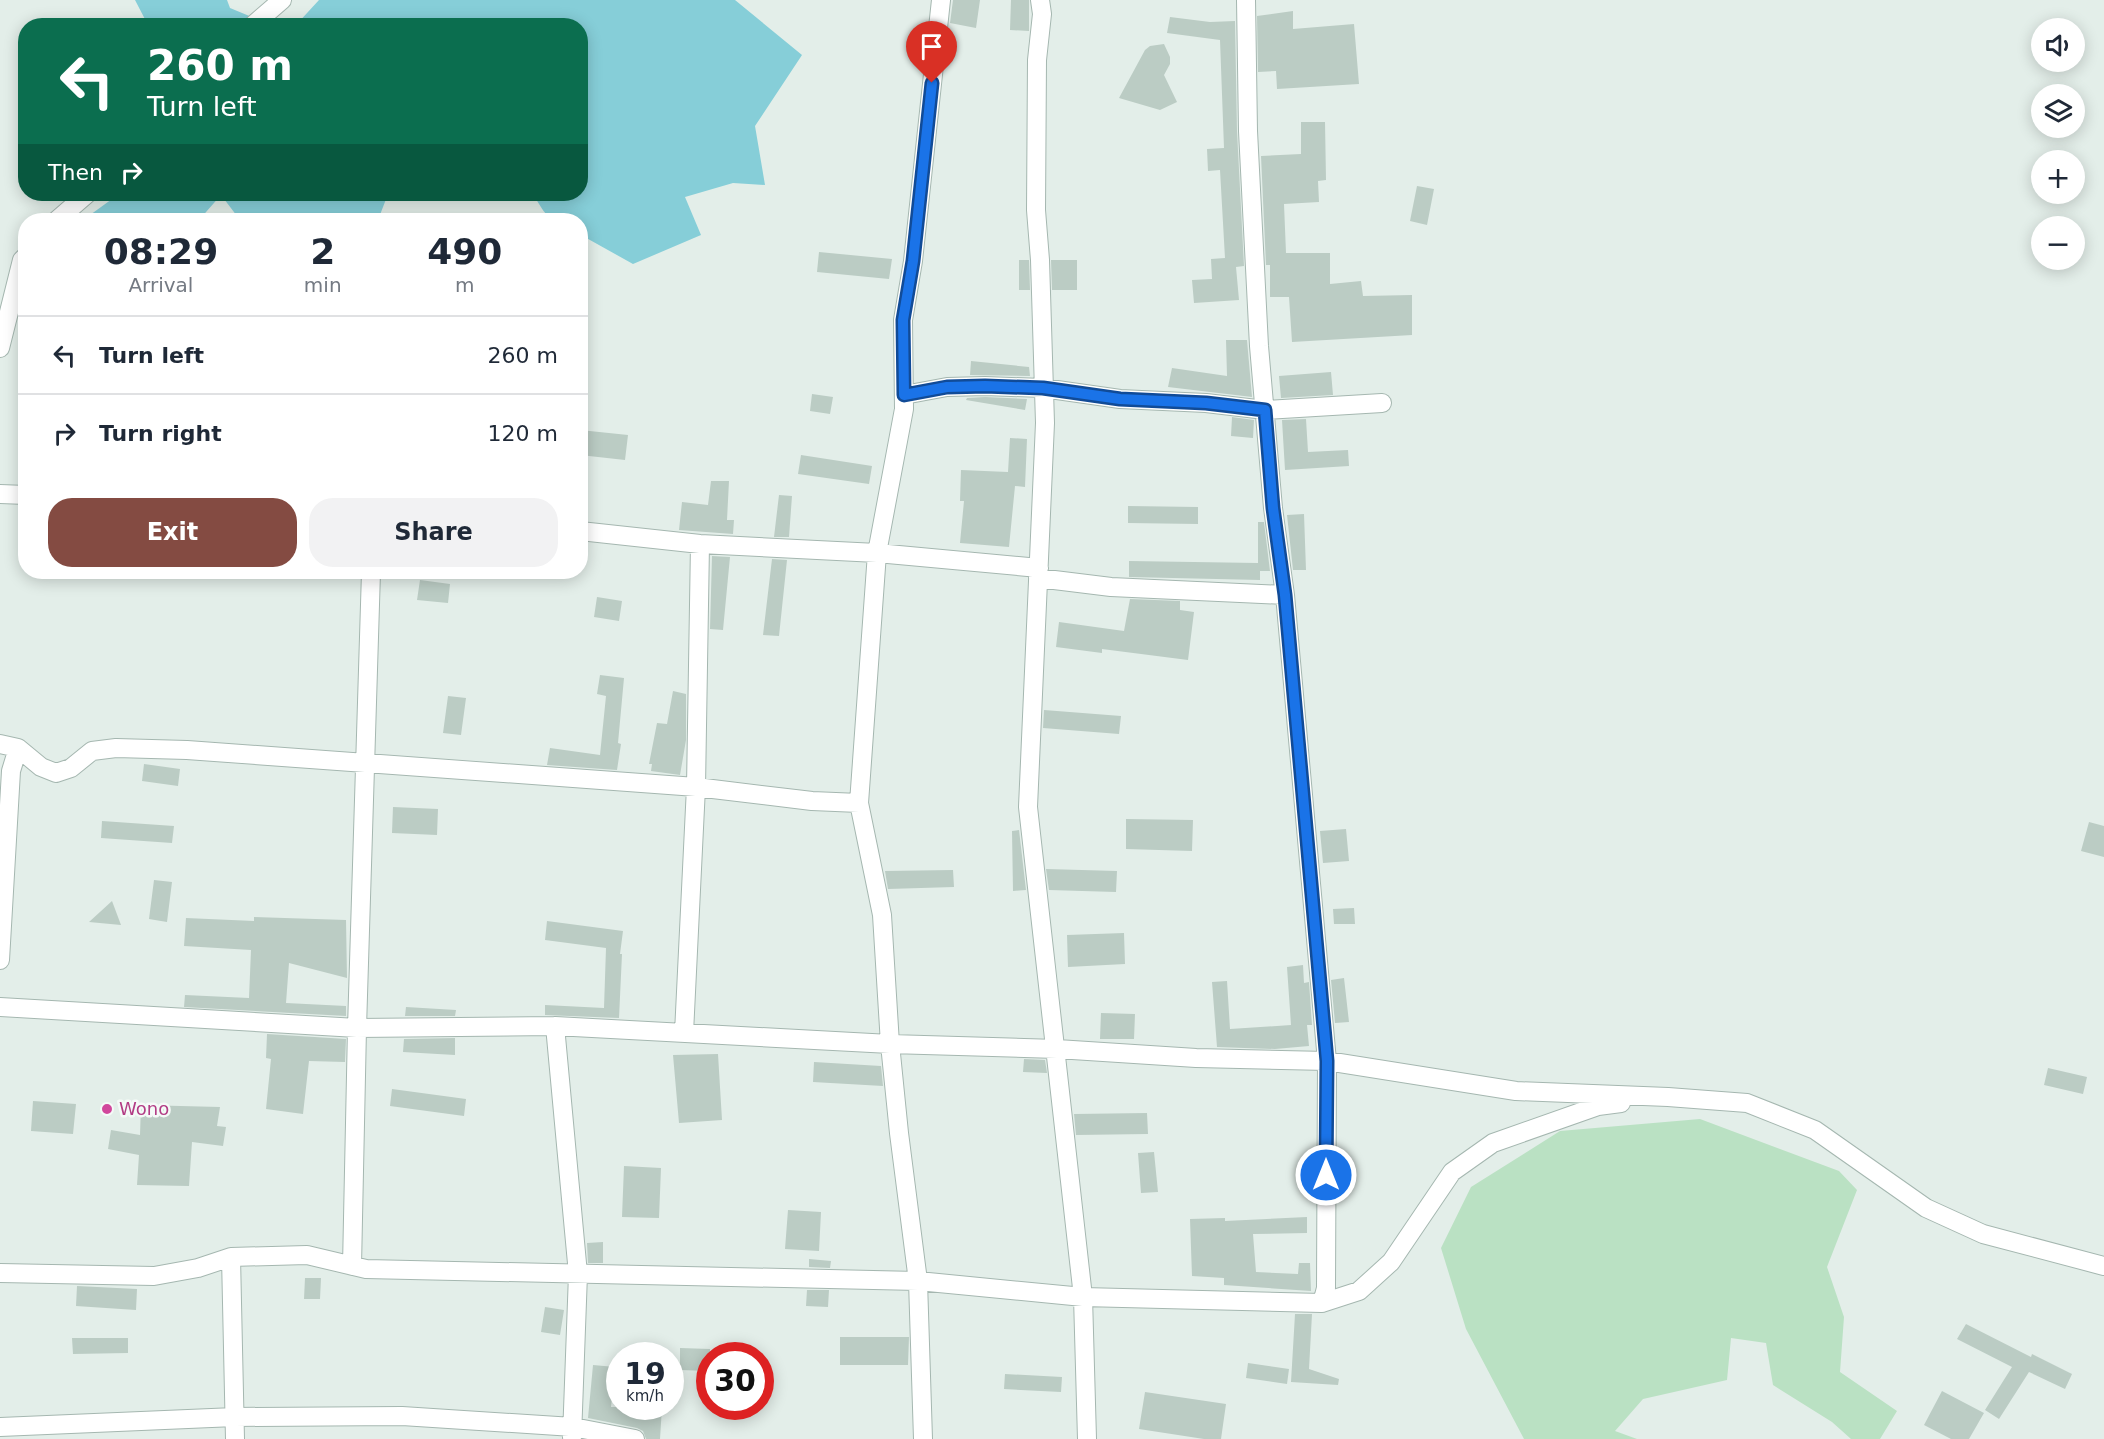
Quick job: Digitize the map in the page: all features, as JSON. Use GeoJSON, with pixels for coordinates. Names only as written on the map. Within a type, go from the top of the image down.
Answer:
{"type":"FeatureCollection","features":[{"type":"Feature","properties":{"kind":"street"},"geometry":{"type":"LineString","coordinates":[[261,18],[282,0]]}},
{"type":"Feature","properties":{"kind":"street"},"geometry":{"type":"LineString","coordinates":[[922,1439],[918,1281],[890,1044],[882,915],[860,803],[877,554],[904,409],[903,320],[914,249],[941,0]]}},
{"type":"Feature","properties":{"kind":"street"},"geometry":{"type":"LineString","coordinates":[[1040,0],[1042,14],[1037,60],[1036,210],[1040,260],[1045,423],[1028,807],[1083,1297],[1087,1439]]}},
{"type":"Feature","properties":{"kind":"street"},"geometry":{"type":"LineString","coordinates":[[1246,0],[1248,131],[1265,410],[1273,508],[1285,595],[1327,1061],[1326,1288],[1322,1303]]}},
{"type":"Feature","properties":{"kind":"street"},"geometry":{"type":"LineString","coordinates":[[65,213],[79,201]]}},
{"type":"Feature","properties":{"kind":"street"},"geometry":{"type":"LineString","coordinates":[[0,348],[18,276]]}},
{"type":"Feature","properties":{"kind":"street"},"geometry":{"type":"LineString","coordinates":[[904,395],[947,387],[985,386],[1043,388],[1120,399],[1206,403],[1265,410],[1382,403]]}},
{"type":"Feature","properties":{"kind":"street"},"geometry":{"type":"LineString","coordinates":[[0,494],[18,495]]}},
{"type":"Feature","properties":{"kind":"street"},"geometry":{"type":"LineString","coordinates":[[588,532],[700,544],[877,554],[1038,573],[1112,587],[1285,595]]}},
{"type":"Feature","properties":{"kind":"street"},"geometry":{"type":"LineString","coordinates":[[684,1034],[696,788],[700,544]]}},
{"type":"Feature","properties":{"kind":"street"},"geometry":{"type":"LineString","coordinates":[[352,1266],[371,579]]}},
{"type":"Feature","properties":{"kind":"street"},"geometry":{"type":"LineString","coordinates":[[0,744],[18,748],[40,767],[56,773],[72,768],[92,752],[116,748],[187,750],[696,788],[812,801],[860,803]]}},
{"type":"Feature","properties":{"kind":"street"},"geometry":{"type":"LineString","coordinates":[[0,960],[11,771],[18,748]]}},
{"type":"Feature","properties":{"kind":"street"},"geometry":{"type":"LineString","coordinates":[[0,1007],[357,1028],[555,1026],[890,1044],[1056,1049],[1196,1059],[1327,1061],[1516,1091],[1668,1097],[1747,1103],[1815,1130],[1926,1208],[1964,1226],[1983,1234],[2104,1266]]}},
{"type":"Feature","properties":{"kind":"street"},"geometry":{"type":"LineString","coordinates":[[555,1026],[578,1274],[573,1433]]}},
{"type":"Feature","properties":{"kind":"street"},"geometry":{"type":"LineString","coordinates":[[0,1273],[154,1276],[198,1268],[231,1257],[307,1255],[366,1269],[918,1281],[1083,1297],[1322,1303],[1359,1291],[1391,1262],[1452,1172],[1492,1143],[1598,1106],[1668,1097]]}},
{"type":"Feature","properties":{"kind":"street"},"geometry":{"type":"LineString","coordinates":[[231,1257],[235,1439]]}},
{"type":"Feature","properties":{"kind":"street"},"geometry":{"type":"LineString","coordinates":[[0,1427],[235,1417],[402,1416],[635,1439]]}},
{"type":"Feature","properties":{"kind":"green space"},"geometry":{"type":"Polygon","coordinates":[[[1700,1119],[1839,1171],[1857,1190],[1827,1267],[1844,1317],[1840,1372],[1897,1411],[1880,1439],[1851,1439],[1832,1422],[1773,1385],[1766,1343],[1731,1338],[1727,1380],[1643,1399],[1615,1431],[1637,1439],[1524,1439],[1466,1329],[1441,1248],[1471,1187],[1560,1131],[1700,1119]]]}},
{"type":"Feature","properties":{"kind":"water"},"geometry":{"type":"Polygon","coordinates":[[[135,0],[227,0],[230,8],[254,18],[144,18],[135,0]]]}},
{"type":"Feature","properties":{"kind":"water"},"geometry":{"type":"Polygon","coordinates":[[[319,0],[735,0],[802,55],[755,126],[765,185],[733,183],[685,197],[701,235],[633,264],[588,239],[588,213],[545,213],[537,201],[588,201],[588,18],[302,18],[319,0]]]}},
{"type":"Feature","properties":{"kind":"water"},"geometry":{"type":"Polygon","coordinates":[[[109,201],[216,201],[205,213],[93,213],[109,201]]]}},
{"type":"Feature","properties":{"kind":"water"},"geometry":{"type":"Polygon","coordinates":[[[226,201],[385,201],[381,213],[235,213],[226,201]]]}},
{"type":"Feature","properties":{"kind":"building"},"geometry":{"type":"Polygon","coordinates":[[[953,0],[980,0],[976,28],[950,23],[953,0]]]}},
{"type":"Feature","properties":{"kind":"building"},"geometry":{"type":"Polygon","coordinates":[[[1011,0],[1029,0],[1029,31],[1010,30],[1011,0]]]}},
{"type":"Feature","properties":{"kind":"building"},"geometry":{"type":"Polygon","coordinates":[[[1293,11],[1293,29],[1354,24],[1359,84],[1277,89],[1276,71],[1258,72],[1257,16],[1293,11]]]}},
{"type":"Feature","properties":{"kind":"building"},"geometry":{"type":"Polygon","coordinates":[[[1170,17],[1210,22],[1235,21],[1237,131],[1244,266],[1236,267],[1239,300],[1194,303],[1192,280],[1212,279],[1211,259],[1225,258],[1220,170],[1208,171],[1207,149],[1224,148],[1220,40],[1167,33],[1170,17]]]}},
{"type":"Feature","properties":{"kind":"building"},"geometry":{"type":"Polygon","coordinates":[[[1164,44],[1170,57],[1170,64],[1164,75],[1177,102],[1160,110],[1119,98],[1145,50],[1150,46],[1164,44]]]}},
{"type":"Feature","properties":{"kind":"building"},"geometry":{"type":"Polygon","coordinates":[[[1301,122],[1325,122],[1326,180],[1318,181],[1319,202],[1284,204],[1286,253],[1330,253],[1330,284],[1361,281],[1363,296],[1412,295],[1412,335],[1292,342],[1289,297],[1270,297],[1270,265],[1266,265],[1261,156],[1301,154],[1301,122]]]}},
{"type":"Feature","properties":{"kind":"building"},"geometry":{"type":"Polygon","coordinates":[[[1417,186],[1434,189],[1427,225],[1410,221],[1417,186]]]}},
{"type":"Feature","properties":{"kind":"building"},"geometry":{"type":"Polygon","coordinates":[[[819,252],[892,259],[889,279],[817,272],[819,252]]]}},
{"type":"Feature","properties":{"kind":"building"},"geometry":{"type":"Polygon","coordinates":[[[1019,260],[1029,260],[1030,290],[1019,290],[1019,260]]]}},
{"type":"Feature","properties":{"kind":"building"},"geometry":{"type":"Polygon","coordinates":[[[1051,260],[1077,260],[1077,290],[1052,290],[1051,260]]]}},
{"type":"Feature","properties":{"kind":"building"},"geometry":{"type":"Polygon","coordinates":[[[1226,340],[1247,340],[1252,397],[1168,387],[1172,368],[1227,376],[1226,340]]]}},
{"type":"Feature","properties":{"kind":"building"},"geometry":{"type":"Polygon","coordinates":[[[971,361],[1029,367],[1030,376],[970,375],[971,361]]]}},
{"type":"Feature","properties":{"kind":"building"},"geometry":{"type":"Polygon","coordinates":[[[1331,372],[1333,395],[1281,398],[1279,376],[1331,372]]]}},
{"type":"Feature","properties":{"kind":"building"},"geometry":{"type":"Polygon","coordinates":[[[812,394],[833,397],[830,414],[810,411],[812,394]]]}},
{"type":"Feature","properties":{"kind":"building"},"geometry":{"type":"Polygon","coordinates":[[[967,398],[1027,399],[1025,410],[966,400],[967,398]]]}},
{"type":"Feature","properties":{"kind":"building"},"geometry":{"type":"Polygon","coordinates":[[[1232,417],[1254,420],[1253,438],[1231,436],[1232,417]]]}},
{"type":"Feature","properties":{"kind":"building"},"geometry":{"type":"Polygon","coordinates":[[[1306,419],[1308,452],[1348,450],[1349,466],[1285,470],[1282,420],[1306,419]]]}},
{"type":"Feature","properties":{"kind":"building"},"geometry":{"type":"Polygon","coordinates":[[[588,431],[628,435],[625,460],[588,456],[588,431]]]}},
{"type":"Feature","properties":{"kind":"building"},"geometry":{"type":"Polygon","coordinates":[[[1010,438],[1027,439],[1025,487],[1015,486],[1009,547],[960,543],[964,501],[960,501],[961,470],[1008,472],[1010,438]]]}},
{"type":"Feature","properties":{"kind":"building"},"geometry":{"type":"Polygon","coordinates":[[[801,455],[872,466],[869,484],[798,474],[801,455]]]}},
{"type":"Feature","properties":{"kind":"building"},"geometry":{"type":"Polygon","coordinates":[[[711,481],[729,481],[727,520],[734,520],[733,534],[679,530],[682,502],[708,505],[711,481]]]}},
{"type":"Feature","properties":{"kind":"building"},"geometry":{"type":"Polygon","coordinates":[[[779,495],[792,496],[789,537],[774,537],[779,495]]]}},
{"type":"Feature","properties":{"kind":"building"},"geometry":{"type":"Polygon","coordinates":[[[1128,506],[1198,507],[1198,524],[1128,523],[1128,506]]]}},
{"type":"Feature","properties":{"kind":"building"},"geometry":{"type":"Polygon","coordinates":[[[1304,514],[1306,570],[1293,570],[1287,515],[1304,514]]]}},
{"type":"Feature","properties":{"kind":"building"},"geometry":{"type":"Polygon","coordinates":[[[1258,522],[1264,522],[1270,571],[1260,571],[1260,580],[1129,577],[1129,561],[1258,563],[1258,522]]]}},
{"type":"Feature","properties":{"kind":"building"},"geometry":{"type":"Polygon","coordinates":[[[712,556],[730,557],[723,630],[710,629],[712,556]]]}},
{"type":"Feature","properties":{"kind":"building"},"geometry":{"type":"Polygon","coordinates":[[[772,559],[787,560],[779,636],[763,635],[772,559]]]}},
{"type":"Feature","properties":{"kind":"building"},"geometry":{"type":"Polygon","coordinates":[[[420,580],[450,584],[448,603],[417,600],[420,580]]]}},
{"type":"Feature","properties":{"kind":"building"},"geometry":{"type":"Polygon","coordinates":[[[597,597],[622,601],[619,621],[594,617],[597,597]]]}},
{"type":"Feature","properties":{"kind":"building"},"geometry":{"type":"Polygon","coordinates":[[[1130,599],[1180,601],[1180,610],[1194,612],[1188,660],[1102,649],[1102,653],[1056,647],[1059,622],[1124,631],[1130,599]]]}},
{"type":"Feature","properties":{"kind":"building"},"geometry":{"type":"Polygon","coordinates":[[[600,675],[624,678],[618,743],[621,744],[617,770],[547,765],[550,748],[600,755],[606,696],[597,694],[600,675]]]}},
{"type":"Feature","properties":{"kind":"building"},"geometry":{"type":"Polygon","coordinates":[[[673,691],[686,694],[686,740],[680,775],[651,771],[652,764],[649,764],[657,723],[667,724],[673,691]]]}},
{"type":"Feature","properties":{"kind":"building"},"geometry":{"type":"Polygon","coordinates":[[[448,696],[466,698],[461,735],[443,733],[448,696]]]}},
{"type":"Feature","properties":{"kind":"building"},"geometry":{"type":"Polygon","coordinates":[[[1044,710],[1121,716],[1119,734],[1043,728],[1044,710]]]}},
{"type":"Feature","properties":{"kind":"building"},"geometry":{"type":"Polygon","coordinates":[[[144,764],[180,769],[178,786],[142,781],[144,764]]]}},
{"type":"Feature","properties":{"kind":"building"},"geometry":{"type":"Polygon","coordinates":[[[393,807],[438,809],[437,835],[392,833],[393,807]]]}},
{"type":"Feature","properties":{"kind":"building"},"geometry":{"type":"Polygon","coordinates":[[[1126,819],[1193,820],[1192,851],[1126,849],[1126,819]]]}},
{"type":"Feature","properties":{"kind":"building"},"geometry":{"type":"Polygon","coordinates":[[[102,821],[174,826],[172,843],[101,838],[102,821]]]}},
{"type":"Feature","properties":{"kind":"building"},"geometry":{"type":"Polygon","coordinates":[[[2089,822],[2104,826],[2104,857],[2081,851],[2089,822]]]}},
{"type":"Feature","properties":{"kind":"building"},"geometry":{"type":"Polygon","coordinates":[[[1346,829],[1349,861],[1323,863],[1320,831],[1346,829]]]}},
{"type":"Feature","properties":{"kind":"building"},"geometry":{"type":"Polygon","coordinates":[[[1019,830],[1026,890],[1013,891],[1012,831],[1019,830]]]}},
{"type":"Feature","properties":{"kind":"building"},"geometry":{"type":"Polygon","coordinates":[[[1046,869],[1117,871],[1116,892],[1049,890],[1046,869]]]}},
{"type":"Feature","properties":{"kind":"building"},"geometry":{"type":"Polygon","coordinates":[[[953,870],[954,887],[888,889],[885,871],[953,870]]]}},
{"type":"Feature","properties":{"kind":"building"},"geometry":{"type":"Polygon","coordinates":[[[154,880],[172,882],[167,922],[149,919],[154,880]]]}},
{"type":"Feature","properties":{"kind":"building"},"geometry":{"type":"Polygon","coordinates":[[[112,901],[121,925],[89,922],[112,901]]]}},
{"type":"Feature","properties":{"kind":"building"},"geometry":{"type":"Polygon","coordinates":[[[1354,908],[1355,924],[1334,924],[1333,909],[1354,908]]]}},
{"type":"Feature","properties":{"kind":"building"},"geometry":{"type":"Polygon","coordinates":[[[254,917],[346,920],[347,978],[289,963],[286,1003],[346,1006],[346,1016],[184,1007],[185,995],[249,998],[251,950],[184,946],[186,918],[254,921],[254,917]]]}},
{"type":"Feature","properties":{"kind":"building"},"geometry":{"type":"Polygon","coordinates":[[[547,921],[623,931],[620,954],[622,954],[619,1018],[545,1015],[545,1005],[604,1008],[606,948],[545,940],[547,921]]]}},
{"type":"Feature","properties":{"kind":"building"},"geometry":{"type":"Polygon","coordinates":[[[1124,933],[1125,964],[1068,967],[1067,935],[1124,933]]]}},
{"type":"Feature","properties":{"kind":"building"},"geometry":{"type":"Polygon","coordinates":[[[1303,965],[1304,983],[1309,982],[1312,1025],[1307,1025],[1309,1046],[1275,1049],[1217,1047],[1212,982],[1227,981],[1230,1029],[1291,1025],[1287,967],[1303,965]]]}},
{"type":"Feature","properties":{"kind":"building"},"geometry":{"type":"Polygon","coordinates":[[[1344,978],[1349,1022],[1335,1023],[1331,980],[1344,978]]]}},
{"type":"Feature","properties":{"kind":"building"},"geometry":{"type":"Polygon","coordinates":[[[406,1007],[456,1010],[455,1016],[405,1016],[406,1007]]]}},
{"type":"Feature","properties":{"kind":"building"},"geometry":{"type":"Polygon","coordinates":[[[1101,1013],[1135,1014],[1134,1039],[1100,1039],[1101,1013]]]}},
{"type":"Feature","properties":{"kind":"building"},"geometry":{"type":"Polygon","coordinates":[[[267,1034],[346,1039],[345,1062],[309,1061],[303,1114],[266,1109],[271,1059],[266,1058],[267,1034]]]}},
{"type":"Feature","properties":{"kind":"building"},"geometry":{"type":"Polygon","coordinates":[[[455,1038],[455,1055],[403,1052],[404,1039],[455,1038]]]}},
{"type":"Feature","properties":{"kind":"building"},"geometry":{"type":"Polygon","coordinates":[[[718,1054],[722,1120],[679,1123],[673,1055],[718,1054]]]}},
{"type":"Feature","properties":{"kind":"building"},"geometry":{"type":"Polygon","coordinates":[[[1024,1059],[1045,1060],[1047,1073],[1023,1072],[1024,1059]]]}},
{"type":"Feature","properties":{"kind":"building"},"geometry":{"type":"Polygon","coordinates":[[[814,1062],[881,1066],[883,1086],[813,1082],[814,1062]]]}},
{"type":"Feature","properties":{"kind":"building"},"geometry":{"type":"Polygon","coordinates":[[[2048,1068],[2087,1077],[2083,1094],[2044,1085],[2048,1068]]]}},
{"type":"Feature","properties":{"kind":"building"},"geometry":{"type":"Polygon","coordinates":[[[392,1089],[466,1099],[464,1116],[390,1106],[392,1089]]]}},
{"type":"Feature","properties":{"kind":"building"},"geometry":{"type":"Polygon","coordinates":[[[33,1101],[76,1104],[73,1134],[31,1131],[33,1101]]]}},
{"type":"Feature","properties":{"kind":"building"},"geometry":{"type":"Polygon","coordinates":[[[141,1105],[220,1107],[217,1126],[226,1127],[223,1146],[192,1142],[189,1186],[137,1185],[139,1155],[108,1149],[111,1130],[140,1135],[141,1105]]]}},
{"type":"Feature","properties":{"kind":"building"},"geometry":{"type":"Polygon","coordinates":[[[1147,1113],[1148,1134],[1076,1135],[1074,1114],[1147,1113]]]}},
{"type":"Feature","properties":{"kind":"building"},"geometry":{"type":"Polygon","coordinates":[[[1154,1152],[1158,1192],[1141,1193],[1138,1153],[1154,1152]]]}},
{"type":"Feature","properties":{"kind":"building"},"geometry":{"type":"Polygon","coordinates":[[[624,1166],[661,1168],[659,1218],[622,1217],[624,1166]]]}},
{"type":"Feature","properties":{"kind":"building"},"geometry":{"type":"Polygon","coordinates":[[[788,1210],[821,1212],[819,1251],[785,1249],[788,1210]]]}},
{"type":"Feature","properties":{"kind":"building"},"geometry":{"type":"Polygon","coordinates":[[[1307,1217],[1307,1233],[1253,1234],[1256,1272],[1298,1274],[1299,1263],[1310,1263],[1311,1291],[1224,1285],[1224,1278],[1192,1276],[1190,1219],[1225,1218],[1225,1221],[1307,1217]]]}},
{"type":"Feature","properties":{"kind":"building"},"geometry":{"type":"Polygon","coordinates":[[[603,1242],[603,1263],[588,1263],[587,1243],[603,1242]]]}},
{"type":"Feature","properties":{"kind":"building"},"geometry":{"type":"Polygon","coordinates":[[[809,1259],[831,1261],[830,1268],[809,1267],[809,1259]]]}},
{"type":"Feature","properties":{"kind":"building"},"geometry":{"type":"Polygon","coordinates":[[[305,1278],[321,1278],[320,1299],[304,1299],[305,1278]]]}},
{"type":"Feature","properties":{"kind":"building"},"geometry":{"type":"Polygon","coordinates":[[[77,1286],[137,1289],[136,1310],[76,1306],[77,1286]]]}},
{"type":"Feature","properties":{"kind":"building"},"geometry":{"type":"Polygon","coordinates":[[[807,1290],[829,1290],[828,1307],[806,1306],[807,1290]]]}},
{"type":"Feature","properties":{"kind":"building"},"geometry":{"type":"Polygon","coordinates":[[[545,1307],[564,1310],[560,1335],[541,1332],[545,1307]]]}},
{"type":"Feature","properties":{"kind":"building"},"geometry":{"type":"Polygon","coordinates":[[[1295,1314],[1312,1314],[1309,1369],[1339,1379],[1338,1385],[1291,1382],[1295,1314]]]}},
{"type":"Feature","properties":{"kind":"building"},"geometry":{"type":"Polygon","coordinates":[[[1966,1324],[2031,1357],[2032,1354],[2072,1374],[2065,1389],[2029,1372],[1999,1419],[1985,1410],[2012,1367],[1957,1339],[1966,1324]]]}},
{"type":"Feature","properties":{"kind":"building"},"geometry":{"type":"Polygon","coordinates":[[[840,1337],[909,1337],[908,1365],[840,1365],[840,1337]]]}},
{"type":"Feature","properties":{"kind":"building"},"geometry":{"type":"Polygon","coordinates":[[[72,1338],[128,1338],[128,1353],[73,1354],[72,1338]]]}},
{"type":"Feature","properties":{"kind":"building"},"geometry":{"type":"Polygon","coordinates":[[[684,1348],[696,1349],[696,1371],[684,1370],[684,1348]]]}},
{"type":"Feature","properties":{"kind":"building"},"geometry":{"type":"Polygon","coordinates":[[[1248,1363],[1289,1369],[1287,1384],[1246,1378],[1248,1363]]]}},
{"type":"Feature","properties":{"kind":"building"},"geometry":{"type":"Polygon","coordinates":[[[593,1365],[606,1366],[606,1420],[661,1420],[660,1439],[646,1439],[643,1431],[637,1428],[588,1418],[593,1365]]]}},
{"type":"Feature","properties":{"kind":"building"},"geometry":{"type":"Polygon","coordinates":[[[1005,1374],[1062,1377],[1061,1392],[1004,1389],[1005,1374]]]}},
{"type":"Feature","properties":{"kind":"building"},"geometry":{"type":"Polygon","coordinates":[[[1942,1391],[1984,1413],[1969,1439],[1951,1439],[1924,1425],[1942,1391]]]}},
{"type":"Feature","properties":{"kind":"building"},"geometry":{"type":"Polygon","coordinates":[[[1145,1392],[1226,1404],[1221,1439],[1204,1439],[1139,1429],[1145,1392]]]}},
{"type":"Feature","properties":{"kind":"place","name":"Wono"},"geometry":{"type":"Point","coordinates":[107,1109]}},
{"type":"Feature","properties":{"kind":"route"},"geometry":{"type":"LineString","coordinates":[[932,83],[913,261],[903,320],[904,395],[947,387],[1043,388],[1120,399],[1206,403],[1265,410],[1273,508],[1285,595],[1327,1061],[1326,1175]]}}]}
